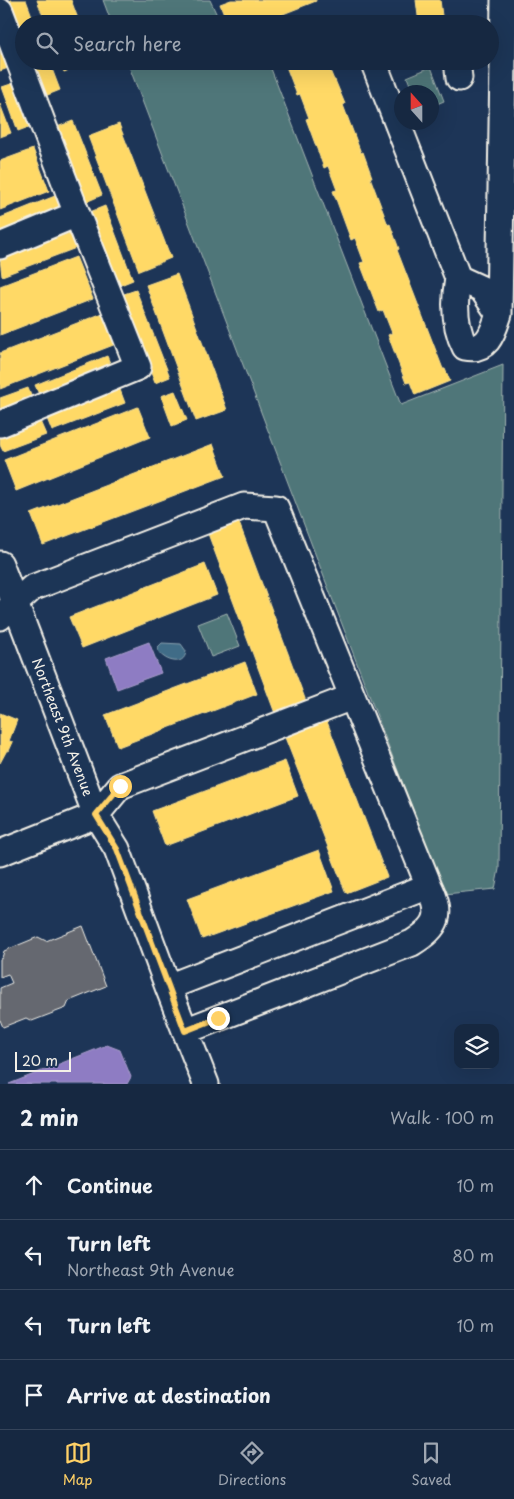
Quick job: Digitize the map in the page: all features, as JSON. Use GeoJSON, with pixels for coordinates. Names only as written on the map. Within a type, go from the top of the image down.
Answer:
{"type":"FeatureCollection","features":[{"type":"Feature","properties":{"kind":"street"},"geometry":{"type":"LineString","coordinates":[[499,34],[504,0]]}},
{"type":"Feature","properties":{"kind":"street"},"geometry":{"type":"LineString","coordinates":[[0,11],[15,51]]}},
{"type":"Feature","properties":{"kind":"street"},"geometry":{"type":"LineString","coordinates":[[0,424],[138,367],[22,70]]}},
{"type":"Feature","properties":{"kind":"street"},"geometry":{"type":"LineString","coordinates":[[377,70],[458,278],[455,297],[458,334],[465,347],[474,349],[482,346],[490,338],[499,314],[497,70]]}},
{"type":"Feature","properties":{"kind":"street"},"geometry":{"type":"LineString","coordinates":[[0,246],[77,214]]}},
{"type":"Feature","properties":{"kind":"street"},"geometry":{"type":"LineString","coordinates":[[458,278],[482,290],[499,314]]}},
{"type":"Feature","properties":{"kind":"street"},"geometry":{"type":"LineString","coordinates":[[7,610],[32,588],[244,506],[276,508],[437,906],[436,917],[434,924],[426,934],[412,944],[185,1031]]}},
{"type":"Feature","properties":{"kind":"street","name":"Northeast 9th Avenue"},"geometry":{"type":"LineString","coordinates":[[0,564],[7,610],[96,815],[117,849],[168,988],[206,1084]]}},
{"type":"Feature","properties":{"kind":"street"},"geometry":{"type":"LineString","coordinates":[[0,853],[96,815],[120,786],[352,697]]}},
{"type":"Feature","properties":{"kind":"street"},"geometry":{"type":"LineString","coordinates":[[168,988],[428,886]]}},
{"type":"Feature","properties":{"kind":"green space"},"geometry":{"type":"Polygon","coordinates":[[[103,0],[210,0],[217,15],[109,15],[103,0]]]}},
{"type":"Feature","properties":{"kind":"green space"},"geometry":{"type":"Polygon","coordinates":[[[130,70],[271,70],[401,405],[503,365],[499,869],[495,889],[445,894],[130,70]]]}},
{"type":"Feature","properties":{"kind":"green space"},"geometry":{"type":"Polygon","coordinates":[[[424,70],[432,70],[438,85],[410,85],[407,77],[424,70]]]}},
{"type":"Feature","properties":{"kind":"green space"},"geometry":{"type":"Polygon","coordinates":[[[439,88],[444,101],[439,103],[439,88]]]}},
{"type":"Feature","properties":{"kind":"green space"},"geometry":{"type":"Polygon","coordinates":[[[227,613],[240,646],[211,657],[198,624],[227,613]]]}},
{"type":"Feature","properties":{"kind":"water"},"geometry":{"type":"Polygon","coordinates":[[[162,643],[181,644],[186,651],[185,657],[177,661],[167,659],[157,648],[162,643]]]}},
{"type":"Feature","properties":{"kind":"building: Homes"},"geometry":{"type":"Polygon","coordinates":[[[10,0],[26,0],[32,15],[16,15],[10,0]]]}},
{"type":"Feature","properties":{"kind":"building: Homes"},"geometry":{"type":"Polygon","coordinates":[[[37,0],[71,0],[77,15],[43,15],[37,0]]]}},
{"type":"Feature","properties":{"kind":"building: Homes"},"geometry":{"type":"Polygon","coordinates":[[[231,0],[316,0],[281,15],[224,15],[220,4],[231,0]]]}},
{"type":"Feature","properties":{"kind":"building: Homes"},"geometry":{"type":"Polygon","coordinates":[[[416,0],[440,0],[442,15],[418,15],[416,0]]]}},
{"type":"Feature","properties":{"kind":"building: Homes"},"geometry":{"type":"Polygon","coordinates":[[[0,39],[11,67],[0,71],[0,39]]]}},
{"type":"Feature","properties":{"kind":"building: Homes"},"geometry":{"type":"Polygon","coordinates":[[[36,70],[52,70],[60,90],[45,96],[36,70]]]}},
{"type":"Feature","properties":{"kind":"building: Homes"},"geometry":{"type":"Polygon","coordinates":[[[287,70],[330,70],[345,104],[343,105],[361,153],[363,152],[388,225],[390,224],[399,249],[397,250],[443,369],[445,369],[450,381],[415,395],[410,382],[406,383],[388,335],[392,333],[383,310],[379,312],[360,263],[364,262],[355,238],[351,240],[333,191],[337,190],[328,166],[324,168],[306,119],[309,118],[300,94],[297,95],[287,70]]]}},
{"type":"Feature","properties":{"kind":"building: Homes"},"geometry":{"type":"Polygon","coordinates":[[[17,82],[34,125],[18,131],[2,87],[17,82]]]}},
{"type":"Feature","properties":{"kind":"building: Homes"},"geometry":{"type":"Polygon","coordinates":[[[0,104],[11,133],[0,137],[0,104]]]}},
{"type":"Feature","properties":{"kind":"building: Homes"},"geometry":{"type":"Polygon","coordinates":[[[73,121],[102,195],[86,202],[57,127],[73,121]]]}},
{"type":"Feature","properties":{"kind":"building: Homes"},"geometry":{"type":"Polygon","coordinates":[[[119,124],[171,258],[139,271],[88,136],[119,124]]]}},
{"type":"Feature","properties":{"kind":"building: Homes"},"geometry":{"type":"Polygon","coordinates":[[[33,149],[49,191],[0,210],[0,161],[33,149]]]}},
{"type":"Feature","properties":{"kind":"building: Homes"},"geometry":{"type":"Polygon","coordinates":[[[55,196],[61,211],[0,235],[0,218],[55,196]]]}},
{"type":"Feature","properties":{"kind":"building: Homes"},"geometry":{"type":"Polygon","coordinates":[[[105,206],[133,280],[118,286],[90,212],[105,206]]]}},
{"type":"Feature","properties":{"kind":"building: Homes"},"geometry":{"type":"Polygon","coordinates":[[[70,233],[76,248],[2,276],[0,259],[70,233]]]}},
{"type":"Feature","properties":{"kind":"building: Homes"},"geometry":{"type":"Polygon","coordinates":[[[76,257],[93,299],[0,335],[0,286],[76,257]]]}},
{"type":"Feature","properties":{"kind":"building: Homes"},"geometry":{"type":"Polygon","coordinates":[[[177,274],[227,410],[196,421],[146,285],[177,274]]]}},
{"type":"Feature","properties":{"kind":"building: Homes"},"geometry":{"type":"Polygon","coordinates":[[[136,290],[170,377],[155,383],[121,295],[136,290]]]}},
{"type":"Feature","properties":{"kind":"building: Homes"},"geometry":{"type":"Polygon","coordinates":[[[103,313],[116,344],[0,389],[0,353],[103,313]]]}},
{"type":"Feature","properties":{"kind":"building: Homes"},"geometry":{"type":"Polygon","coordinates":[[[107,356],[113,370],[41,399],[35,385],[107,356]]]}},
{"type":"Feature","properties":{"kind":"building: Homes"},"geometry":{"type":"Polygon","coordinates":[[[119,387],[125,403],[52,431],[46,416],[119,387]]]}},
{"type":"Feature","properties":{"kind":"building: Homes"},"geometry":{"type":"Polygon","coordinates":[[[28,388],[34,403],[0,415],[0,398],[28,388]]]}},
{"type":"Feature","properties":{"kind":"building: Homes"},"geometry":{"type":"Polygon","coordinates":[[[175,391],[187,420],[172,426],[161,396],[175,391]]]}},
{"type":"Feature","properties":{"kind":"building: Homes"},"geometry":{"type":"Polygon","coordinates":[[[138,407],[150,437],[16,491],[4,460],[138,407]]]}},
{"type":"Feature","properties":{"kind":"building: Homes"},"geometry":{"type":"Polygon","coordinates":[[[39,419],[46,435],[3,451],[0,445],[0,434],[39,419]]]}},
{"type":"Feature","properties":{"kind":"building: Homes"},"geometry":{"type":"Polygon","coordinates":[[[213,444],[225,476],[43,545],[31,514],[213,444]]]}},
{"type":"Feature","properties":{"kind":"building: Homes"},"geometry":{"type":"Polygon","coordinates":[[[238,520],[307,704],[276,716],[207,531],[238,520]]]}},
{"type":"Feature","properties":{"kind":"building: Homes"},"geometry":{"type":"Polygon","coordinates":[[[205,564],[217,595],[82,648],[69,617],[205,564]]]}},
{"type":"Feature","properties":{"kind":"building: Homes"},"geometry":{"type":"Polygon","coordinates":[[[245,662],[257,694],[118,747],[105,715],[245,662]]]}},
{"type":"Feature","properties":{"kind":"building: Homes"},"geometry":{"type":"Polygon","coordinates":[[[0,713],[17,720],[9,741],[13,742],[0,763],[0,713]]]}},
{"type":"Feature","properties":{"kind":"building: Homes"},"geometry":{"type":"Polygon","coordinates":[[[326,719],[387,877],[346,893],[284,735],[326,719]]]}},
{"type":"Feature","properties":{"kind":"building: Homes"},"geometry":{"type":"Polygon","coordinates":[[[285,761],[298,796],[165,846],[152,811],[285,761]]]}},
{"type":"Feature","properties":{"kind":"building: Homes"},"geometry":{"type":"Polygon","coordinates":[[[319,850],[334,891],[202,939],[187,899],[319,850]]]}},
{"type":"Feature","properties":{"kind":"building: Offices"},"geometry":{"type":"Polygon","coordinates":[[[149,642],[161,673],[117,689],[106,658],[149,642]]]}},
{"type":"Feature","properties":{"kind":"building: Offices"},"geometry":{"type":"Polygon","coordinates":[[[107,1045],[120,1050],[131,1077],[127,1084],[9,1084],[107,1045]]]}},
{"type":"Feature","properties":{"kind":"building: Other"},"geometry":{"type":"Polygon","coordinates":[[[83,926],[106,986],[69,1001],[66,1008],[32,1021],[26,1018],[3,1027],[0,1020],[0,988],[12,983],[8,974],[0,977],[0,959],[4,951],[38,937],[46,941],[83,926]]]}},
{"type":"Feature","properties":{"kind":"route"},"geometry":{"type":"LineString","coordinates":[[120,786],[96,815],[117,849],[185,1031],[218,1018]]}}]}
